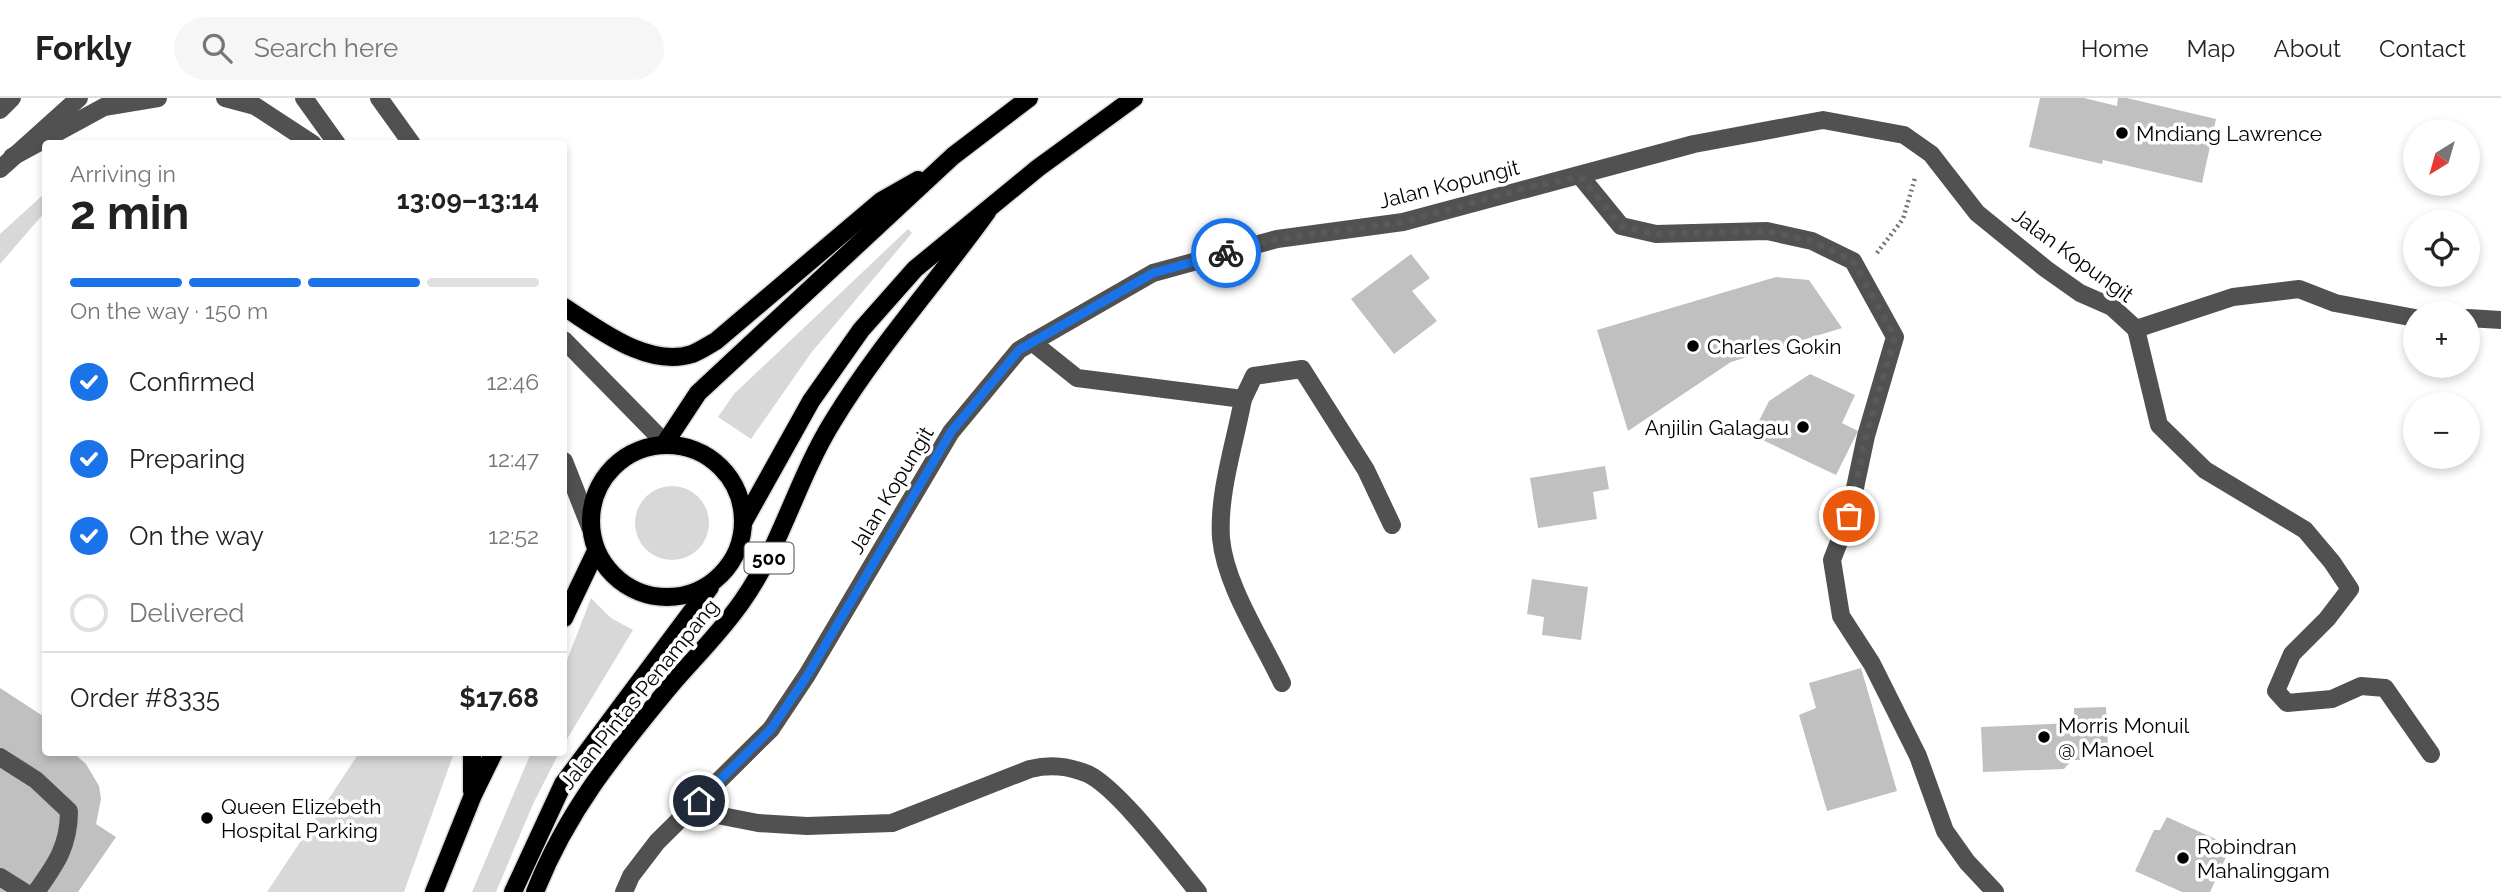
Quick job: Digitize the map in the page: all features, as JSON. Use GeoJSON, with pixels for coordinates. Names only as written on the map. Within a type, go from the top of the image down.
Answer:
{"type":"FeatureCollection","features":[{"type":"Feature","properties":{"kind":"main road"},"geometry":{"type":"LineString","coordinates":[[664,443],[698,393],[947,162],[1030,98]]}},
{"type":"Feature","properties":{"kind":"main road","name":"Jalan Pintas Penampang"},"geometry":{"type":"LineString","coordinates":[[744,521],[811,401],[861,330],[915,269],[1038,168],[1134,98]]}},
{"type":"Feature","properties":{"kind":"main road"},"geometry":{"type":"LineString","coordinates":[[567,309],[631,346],[663,356],[691,354],[716,341],[881,201],[947,162]]}},
{"type":"Feature","properties":{"kind":"main road","name":"Jalan Pintas Penampang"},"geometry":{"type":"LineString","coordinates":[[535,891],[581,799],[738,608],[764,570],[806,468],[833,421],[879,351],[934,285],[986,212]]}},
{"type":"Feature","properties":{"kind":"main road","name":"500"},"geometry":{"type":"LineString","coordinates":[[664,443],[689,447],[711,458],[729,476],[741,498],[744,521],[741,544],[730,565],[715,582],[694,593],[671,598],[648,595],[627,586],[609,571],[596,551],[590,527],[592,502],[602,479],[618,460],[640,448],[664,443]]}},
{"type":"Feature","properties":{"kind":"main road"},"geometry":{"type":"LineString","coordinates":[[567,612],[596,551]]}},
{"type":"Feature","properties":{"kind":"main road","name":"Jalan Pintas Penampang"},"geometry":{"type":"LineString","coordinates":[[513,892],[563,784],[715,582]]}},
{"type":"Feature","properties":{"kind":"main road"},"geometry":{"type":"LineString","coordinates":[[472,756],[472,795]]}},
{"type":"Feature","properties":{"kind":"main road"},"geometry":{"type":"LineString","coordinates":[[434,892],[472,795],[492,756]]}},
{"type":"Feature","properties":{"kind":"street"},"geometry":{"type":"LineString","coordinates":[[0,110],[12,98]]}},
{"type":"Feature","properties":{"kind":"street"},"geometry":{"type":"LineString","coordinates":[[6,163],[79,98]]}},
{"type":"Feature","properties":{"kind":"street"},"geometry":{"type":"LineString","coordinates":[[46,140],[104,107],[158,98]]}},
{"type":"Feature","properties":{"kind":"street"},"geometry":{"type":"LineString","coordinates":[[225,98],[255,106],[307,140]]}},
{"type":"Feature","properties":{"kind":"street"},"geometry":{"type":"LineString","coordinates":[[304,98],[334,140]]}},
{"type":"Feature","properties":{"kind":"street"},"geometry":{"type":"LineString","coordinates":[[379,98],[409,140]]}},
{"type":"Feature","properties":{"kind":"street","name":"Jalan Kopungit"},"geometry":{"type":"LineString","coordinates":[[624,892],[631,876],[657,842],[771,729],[807,676],[951,432],[1019,350],[1153,273],[1277,239],[1404,222],[1741,133],[1823,120],[1904,135],[1931,154],[1977,213],[2046,269],[2080,293],[2112,307],[2136,329],[2233,297],[2299,289],[2335,303],[2403,316]]}},
{"type":"Feature","properties":{"kind":"street"},"geometry":{"type":"LineString","coordinates":[[6,163],[42,142]]}},
{"type":"Feature","properties":{"kind":"street"},"geometry":{"type":"LineString","coordinates":[[1581,177],[1621,226],[1656,234],[1767,231],[1812,241],[1853,261],[1895,337],[1866,436],[1849,516],[1832,560],[1841,616],[1872,664],[1918,756],[1945,831],[1967,862],[1995,892]]}},
{"type":"Feature","properties":{"kind":"street"},"geometry":{"type":"LineString","coordinates":[[2480,319],[2501,320]]}},
{"type":"Feature","properties":{"kind":"street"},"geometry":{"type":"LineString","coordinates":[[2136,329],[2159,425],[2205,470],[2305,530],[2350,589],[2327,619],[2292,654],[2276,691],[2287,703],[2332,699],[2361,686],[2385,688],[2431,754]]}},
{"type":"Feature","properties":{"kind":"street"},"geometry":{"type":"LineString","coordinates":[[1032,342],[1077,378],[1243,399]]}},
{"type":"Feature","properties":{"kind":"street"},"geometry":{"type":"LineString","coordinates":[[567,343],[664,443]]}},
{"type":"Feature","properties":{"kind":"street"},"geometry":{"type":"LineString","coordinates":[[1282,683],[1233,582],[1221,539],[1223,502],[1243,399],[1254,376],[1302,369],[1366,470],[1392,525]]}},
{"type":"Feature","properties":{"kind":"street"},"geometry":{"type":"LineString","coordinates":[[567,469],[590,527]]}},
{"type":"Feature","properties":{"kind":"street"},"geometry":{"type":"LineString","coordinates":[[0,757],[36,780],[69,811],[69,834],[56,865],[36,892]]}},
{"type":"Feature","properties":{"kind":"street"},"geometry":{"type":"LineString","coordinates":[[699,801],[717,814],[758,823],[807,826],[892,823],[1030,769],[1050,764],[1091,775],[1139,821],[1198,892]]}},
{"type":"Feature","properties":{"kind":"street"},"geometry":{"type":"LineString","coordinates":[[0,877],[24,892]]}},
{"type":"Feature","properties":{"kind":"path"},"geometry":{"type":"LineString","coordinates":[[1860,274],[1903,219],[1913,182],[1931,154]]}},
{"type":"Feature","properties":{"kind":"shaded area"},"geometry":{"type":"Polygon","coordinates":[[[42,196],[42,215],[0,264],[0,234],[42,196]]]}},
{"type":"Feature","properties":{"kind":"shaded area"},"geometry":{"type":"Polygon","coordinates":[[[908,229],[912,233],[811,353],[751,439],[718,417],[734,394],[908,229]]]}},
{"type":"Feature","properties":{"kind":"shaded area"},"geometry":{"type":"Polygon","coordinates":[[[672,486],[686,489],[698,497],[706,509],[709,523],[706,537],[698,549],[686,557],[672,560],[658,557],[646,549],[638,537],[635,523],[638,509],[646,497],[658,489],[672,486]]]}},
{"type":"Feature","properties":{"kind":"shaded area"},"geometry":{"type":"Polygon","coordinates":[[[591,598],[611,618],[633,630],[567,739],[567,660],[591,598]]]}},
{"type":"Feature","properties":{"kind":"shaded area"},"geometry":{"type":"Polygon","coordinates":[[[357,756],[453,756],[404,892],[267,892],[357,756]]]}},
{"type":"Feature","properties":{"kind":"shaded area"},"geometry":{"type":"Polygon","coordinates":[[[530,756],[557,756],[533,804],[496,892],[472,892],[530,756]]]}},
{"type":"Feature","properties":{"kind":"building","name":"Mndiang Lawrence"},"geometry":{"type":"Polygon","coordinates":[[[2040,98],[2084,98],[2117,106],[2118,98],[2127,98],[2216,119],[2202,183],[2103,160],[2102,164],[2029,147],[2040,98]]]}},
{"type":"Feature","properties":{"kind":"building"},"geometry":{"type":"Polygon","coordinates":[[[1411,254],[1430,278],[1412,291],[1437,321],[1394,354],[1351,299],[1411,254]]]}},
{"type":"Feature","properties":{"kind":"building","name":"Charles Gokin"},"geometry":{"type":"Polygon","coordinates":[[[1776,277],[1809,280],[1842,328],[1731,362],[1628,431],[1597,330],[1776,277]]]}},
{"type":"Feature","properties":{"kind":"building","name":"Anjilin Galagau"},"geometry":{"type":"Polygon","coordinates":[[[1810,374],[1855,395],[1842,423],[1858,431],[1836,475],[1752,435],[1769,401],[1810,374]]]}},
{"type":"Feature","properties":{"kind":"building"},"geometry":{"type":"Polygon","coordinates":[[[1605,466],[1609,489],[1593,492],[1597,519],[1538,528],[1530,478],[1605,466]]]}},
{"type":"Feature","properties":{"kind":"building"},"geometry":{"type":"Polygon","coordinates":[[[1532,579],[1588,587],[1581,640],[1542,635],[1544,617],[1527,614],[1532,579]]]}},
{"type":"Feature","properties":{"kind":"building"},"geometry":{"type":"Polygon","coordinates":[[[1861,668],[1897,791],[1827,811],[1799,715],[1816,708],[1809,683],[1861,668]]]}},
{"type":"Feature","properties":{"kind":"building"},"geometry":{"type":"Polygon","coordinates":[[[0,688],[42,715],[42,756],[77,756],[86,764],[99,786],[101,799],[96,824],[116,837],[78,892],[0,892],[0,688]]]}},
{"type":"Feature","properties":{"kind":"building","name":"Morris Monuil @ Manoel"},"geometry":{"type":"Polygon","coordinates":[[[2106,707],[2108,746],[2084,747],[2085,760],[2072,760],[2064,769],[1983,772],[1981,727],[2074,723],[2074,708],[2106,707]]]}},
{"type":"Feature","properties":{"kind":"building","name":"Robindran Mahalinggam"},"geometry":{"type":"Polygon","coordinates":[[[2167,817],[2231,846],[2210,892],[2182,892],[2135,871],[2154,830],[2160,830],[2167,817]]]}},
{"type":"Feature","properties":{"kind":"way so far"},"geometry":{"type":"LineString","coordinates":[[1226,253],[1277,239],[1404,222],[1533,186],[1581,177],[1621,226],[1656,234],[1721,230],[1767,231],[1812,241],[1853,261],[1895,337],[1866,436],[1849,516]]}},
{"type":"Feature","properties":{"kind":"place","name":"Mndiang Lawrence"},"geometry":{"type":"Point","coordinates":[2122,133]}},
{"type":"Feature","properties":{"kind":"place","name":"Charles Gokin"},"geometry":{"type":"Point","coordinates":[1693,346]}},
{"type":"Feature","properties":{"kind":"place","name":"Anjilin Galagau"},"geometry":{"type":"Point","coordinates":[1803,427]}},
{"type":"Feature","properties":{"kind":"place","name":"Morris Monuil @ Manoel"},"geometry":{"type":"Point","coordinates":[2044,737]}},
{"type":"Feature","properties":{"kind":"place","name":"Queen Elizebeth Hospital Parking"},"geometry":{"type":"Point","coordinates":[207,818]}},
{"type":"Feature","properties":{"kind":"place","name":"Robindran Mahalinggam"},"geometry":{"type":"Point","coordinates":[2183,858]}},
{"type":"Feature","properties":{"kind":"route"},"geometry":{"type":"LineString","coordinates":[[699,801],[771,729],[807,676],[951,432],[1019,350],[1153,273],[1226,253]]}}]}
